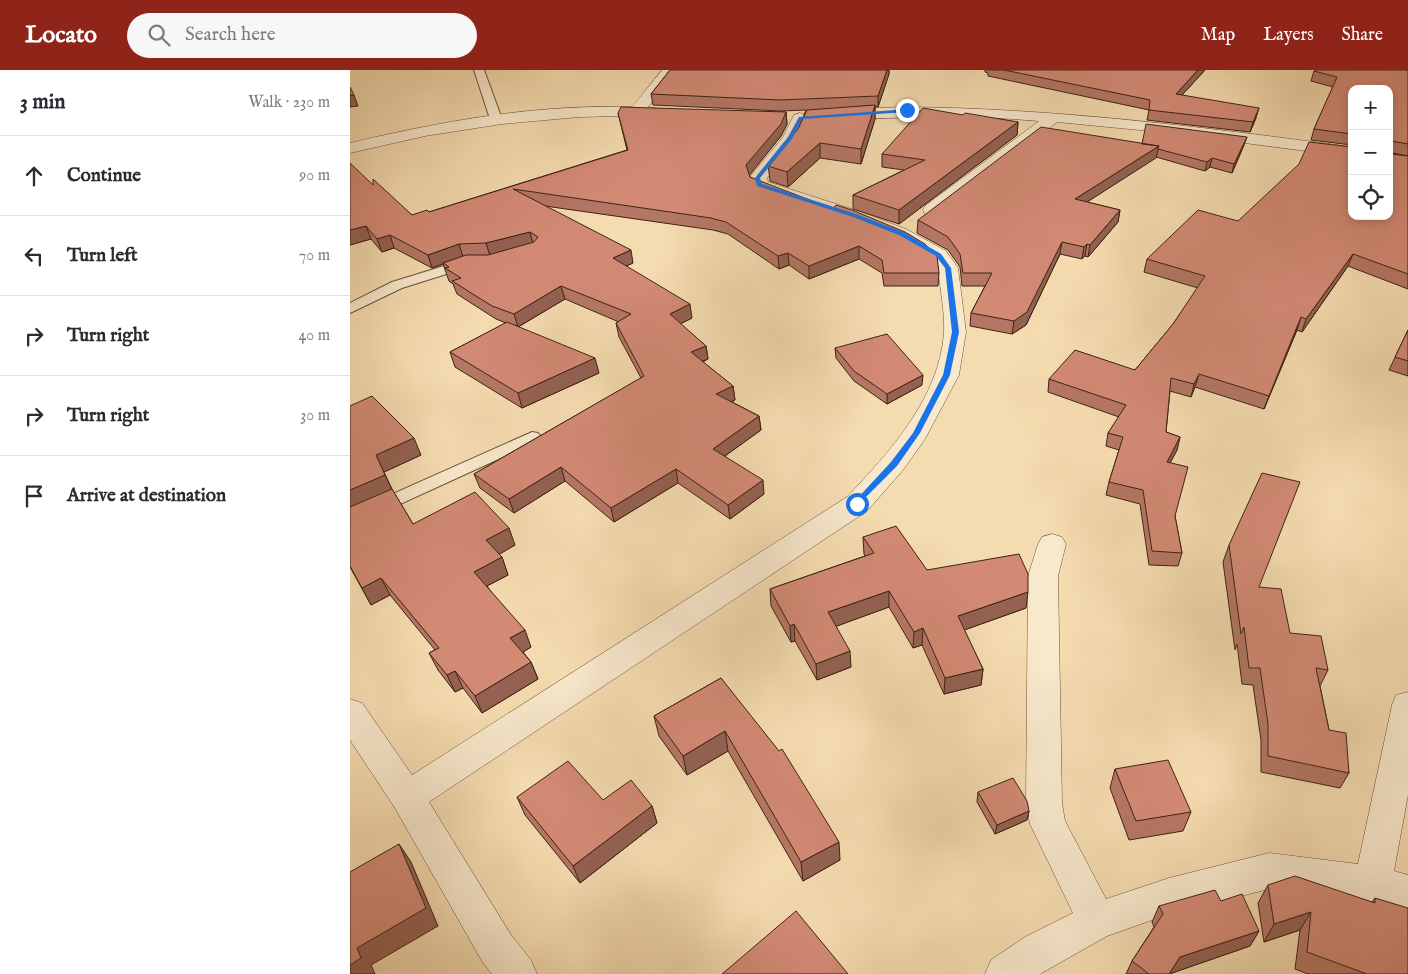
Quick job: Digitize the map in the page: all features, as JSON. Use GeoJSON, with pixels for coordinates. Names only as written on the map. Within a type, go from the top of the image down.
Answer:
{"type":"FeatureCollection","features":[{"type":"Feature","properties":{"kind":"street"},"geometry":{"type":"LineString","coordinates":[[637,111],[670,70]]}},
{"type":"Feature","properties":{"kind":"street"},"geometry":{"type":"LineString","coordinates":[[407,797],[857,504],[894,464],[916,433],[947,375],[955,332],[948,268],[939,255],[901,234],[854,216],[759,185],[758,178],[806,117],[907,110],[961,111],[1114,122],[1348,151]]}},
{"type":"Feature","properties":{"kind":"street"},"geometry":{"type":"LineString","coordinates":[[350,148],[496,119],[637,111],[675,112]]}},
{"type":"Feature","properties":{"kind":"street"},"geometry":{"type":"LineString","coordinates":[[901,234],[1054,117]]}},
{"type":"Feature","properties":{"kind":"street"},"geometry":{"type":"LineString","coordinates":[[1052,544],[1043,576],[1044,803],[1048,824],[1097,921]]}},
{"type":"Feature","properties":{"kind":"street"},"geometry":{"type":"LineString","coordinates":[[1005,974],[1039,951],[1097,921],[1169,896],[1269,871],[1391,888],[1408,704]]}},
{"type":"Feature","properties":{"kind":"street"},"geometry":{"type":"LineString","coordinates":[[350,713],[407,797],[497,949],[517,974]]}},
{"type":"Feature","properties":{"kind":"lane"},"geometry":{"type":"LineString","coordinates":[[479,70],[496,119]]}},
{"type":"Feature","properties":{"kind":"lane"},"geometry":{"type":"LineString","coordinates":[[350,309],[398,285],[469,262],[484,262]]}},
{"type":"Feature","properties":{"kind":"lane"},"geometry":{"type":"LineString","coordinates":[[350,521],[532,437]]}},
{"type":"Feature","properties":{"kind":"building"},"geometry":{"type":"Polygon","coordinates":[[[670,70],[887,70],[878,96],[780,100],[651,94],[670,70]]]}},
{"type":"Feature","properties":{"kind":"building"},"geometry":{"type":"Polygon","coordinates":[[[1004,70],[1198,70],[1176,94],[1259,108],[1253,122],[1149,110],[1150,100],[1004,70]]]}},
{"type":"Feature","properties":{"kind":"building"},"geometry":{"type":"Polygon","coordinates":[[[1408,70],[1408,144],[1393,141],[1393,85],[1348,85],[1348,133],[1314,129],[1337,77],[1314,71],[1408,70]]]}},
{"type":"Feature","properties":{"kind":"building"},"geometry":{"type":"Polygon","coordinates":[[[350,87],[354,95],[350,95],[350,87]]]}},
{"type":"Feature","properties":{"kind":"building"},"geometry":{"type":"Polygon","coordinates":[[[875,105],[861,149],[820,143],[787,172],[768,166],[798,129],[807,110],[875,105]]]}},
{"type":"Feature","properties":{"kind":"building"},"geometry":{"type":"Polygon","coordinates":[[[621,107],[786,112],[781,124],[746,165],[750,177],[833,209],[836,205],[852,210],[905,232],[925,244],[937,256],[939,273],[884,273],[882,260],[859,246],[809,266],[788,253],[778,256],[726,222],[711,218],[513,189],[631,250],[613,258],[690,304],[670,314],[706,346],[691,352],[733,386],[716,394],[759,416],[713,449],[763,480],[728,505],[676,469],[611,508],[561,467],[509,499],[474,474],[644,376],[616,323],[631,314],[561,286],[514,314],[492,306],[452,281],[461,278],[445,268],[449,267],[443,263],[466,255],[488,255],[534,242],[538,237],[530,232],[486,243],[459,244],[428,255],[390,235],[377,239],[366,226],[350,230],[350,163],[373,185],[373,179],[412,215],[427,210],[429,212],[628,150],[618,113],[621,107]]]}},
{"type":"Feature","properties":{"kind":"building"},"geometry":{"type":"Polygon","coordinates":[[[923,108],[1018,122],[899,210],[853,195],[925,160],[882,154],[923,108]]]}},
{"type":"Feature","properties":{"kind":"building"},"geometry":{"type":"Polygon","coordinates":[[[1146,124],[1247,137],[1234,164],[1212,158],[1207,162],[1158,149],[1159,146],[1142,144],[1146,124]]]}},
{"type":"Feature","properties":{"kind":"building"},"geometry":{"type":"Polygon","coordinates":[[[1041,127],[1159,146],[1075,199],[1120,210],[1090,245],[1087,244],[1084,247],[1062,242],[1027,312],[1014,321],[971,313],[992,273],[963,273],[960,254],[948,237],[918,220],[1041,127]]]}},
{"type":"Feature","properties":{"kind":"building"},"geometry":{"type":"Polygon","coordinates":[[[1309,142],[1348,147],[1348,220],[1393,220],[1393,154],[1408,156],[1408,274],[1353,254],[1306,319],[1301,317],[1269,396],[1199,374],[1194,384],[1171,378],[1166,432],[1180,437],[1167,462],[1188,467],[1175,516],[1182,553],[1152,551],[1143,490],[1109,482],[1123,437],[1108,433],[1126,405],[1049,379],[1075,350],[1135,370],[1173,324],[1205,276],[1147,259],[1198,210],[1238,221],[1299,164],[1309,142]]]}},
{"type":"Feature","properties":{"kind":"building"},"geometry":{"type":"Polygon","coordinates":[[[507,322],[595,358],[518,393],[450,352],[507,322]]]}},
{"type":"Feature","properties":{"kind":"building"},"geometry":{"type":"Polygon","coordinates":[[[1408,330],[1408,361],[1395,357],[1408,330]]]}},
{"type":"Feature","properties":{"kind":"building"},"geometry":{"type":"Polygon","coordinates":[[[887,334],[923,375],[887,394],[854,371],[835,348],[887,334]]]}},
{"type":"Feature","properties":{"kind":"building"},"geometry":{"type":"Polygon","coordinates":[[[372,396],[414,438],[376,455],[385,475],[350,490],[350,406],[372,396]]]}},
{"type":"Feature","properties":{"kind":"building"},"geometry":{"type":"Polygon","coordinates":[[[1262,473],[1300,482],[1259,587],[1281,589],[1290,633],[1321,636],[1328,670],[1316,668],[1329,730],[1346,733],[1349,773],[1268,756],[1268,724],[1260,668],[1249,668],[1244,627],[1241,634],[1229,545],[1262,473]]]}},
{"type":"Feature","properties":{"kind":"building"},"geometry":{"type":"Polygon","coordinates":[[[392,489],[413,524],[475,492],[509,528],[486,540],[502,557],[474,572],[525,630],[510,638],[531,662],[475,696],[455,671],[447,675],[429,653],[439,648],[381,578],[362,588],[350,566],[350,507],[392,489]]]}},
{"type":"Feature","properties":{"kind":"building"},"geometry":{"type":"Polygon","coordinates":[[[896,526],[927,570],[1019,554],[1028,574],[1028,592],[958,616],[983,669],[945,678],[923,628],[914,632],[889,591],[828,612],[850,651],[816,664],[794,624],[790,626],[770,589],[874,553],[863,537],[896,526]]]}},
{"type":"Feature","properties":{"kind":"building"},"geometry":{"type":"Polygon","coordinates":[[[721,678],[779,751],[782,749],[839,842],[801,862],[725,731],[683,756],[654,716],[721,678]]]}},
{"type":"Feature","properties":{"kind":"building"},"geometry":{"type":"Polygon","coordinates":[[[1168,760],[1191,812],[1136,821],[1115,769],[1168,760]]]}},
{"type":"Feature","properties":{"kind":"building"},"geometry":{"type":"Polygon","coordinates":[[[568,761],[603,800],[631,780],[652,806],[573,866],[517,797],[568,761]]]}},
{"type":"Feature","properties":{"kind":"building"},"geometry":{"type":"Polygon","coordinates":[[[1013,778],[1027,801],[1029,811],[997,825],[978,792],[1013,778]]]}},
{"type":"Feature","properties":{"kind":"building"},"geometry":{"type":"Polygon","coordinates":[[[399,844],[426,908],[357,948],[361,958],[350,965],[350,872],[399,844]]]}},
{"type":"Feature","properties":{"kind":"building"},"geometry":{"type":"Polygon","coordinates":[[[1295,876],[1375,903],[1375,898],[1408,908],[1408,974],[1367,974],[1307,952],[1311,912],[1274,924],[1268,885],[1295,876]]]}},
{"type":"Feature","properties":{"kind":"building"},"geometry":{"type":"Polygon","coordinates":[[[1215,890],[1221,901],[1242,894],[1259,931],[1180,957],[1169,974],[1149,974],[1132,961],[1163,914],[1159,906],[1215,890]]]}},
{"type":"Feature","properties":{"kind":"building"},"geometry":{"type":"Polygon","coordinates":[[[796,911],[848,974],[722,974],[796,911]]]}},
{"type":"Feature","properties":{"kind":"route"},"geometry":{"type":"LineString","coordinates":[[857,504],[894,464],[916,433],[947,375],[955,332],[948,268],[939,255],[914,240],[854,216],[759,185],[758,178],[790,138],[800,118],[907,110]]}}]}
